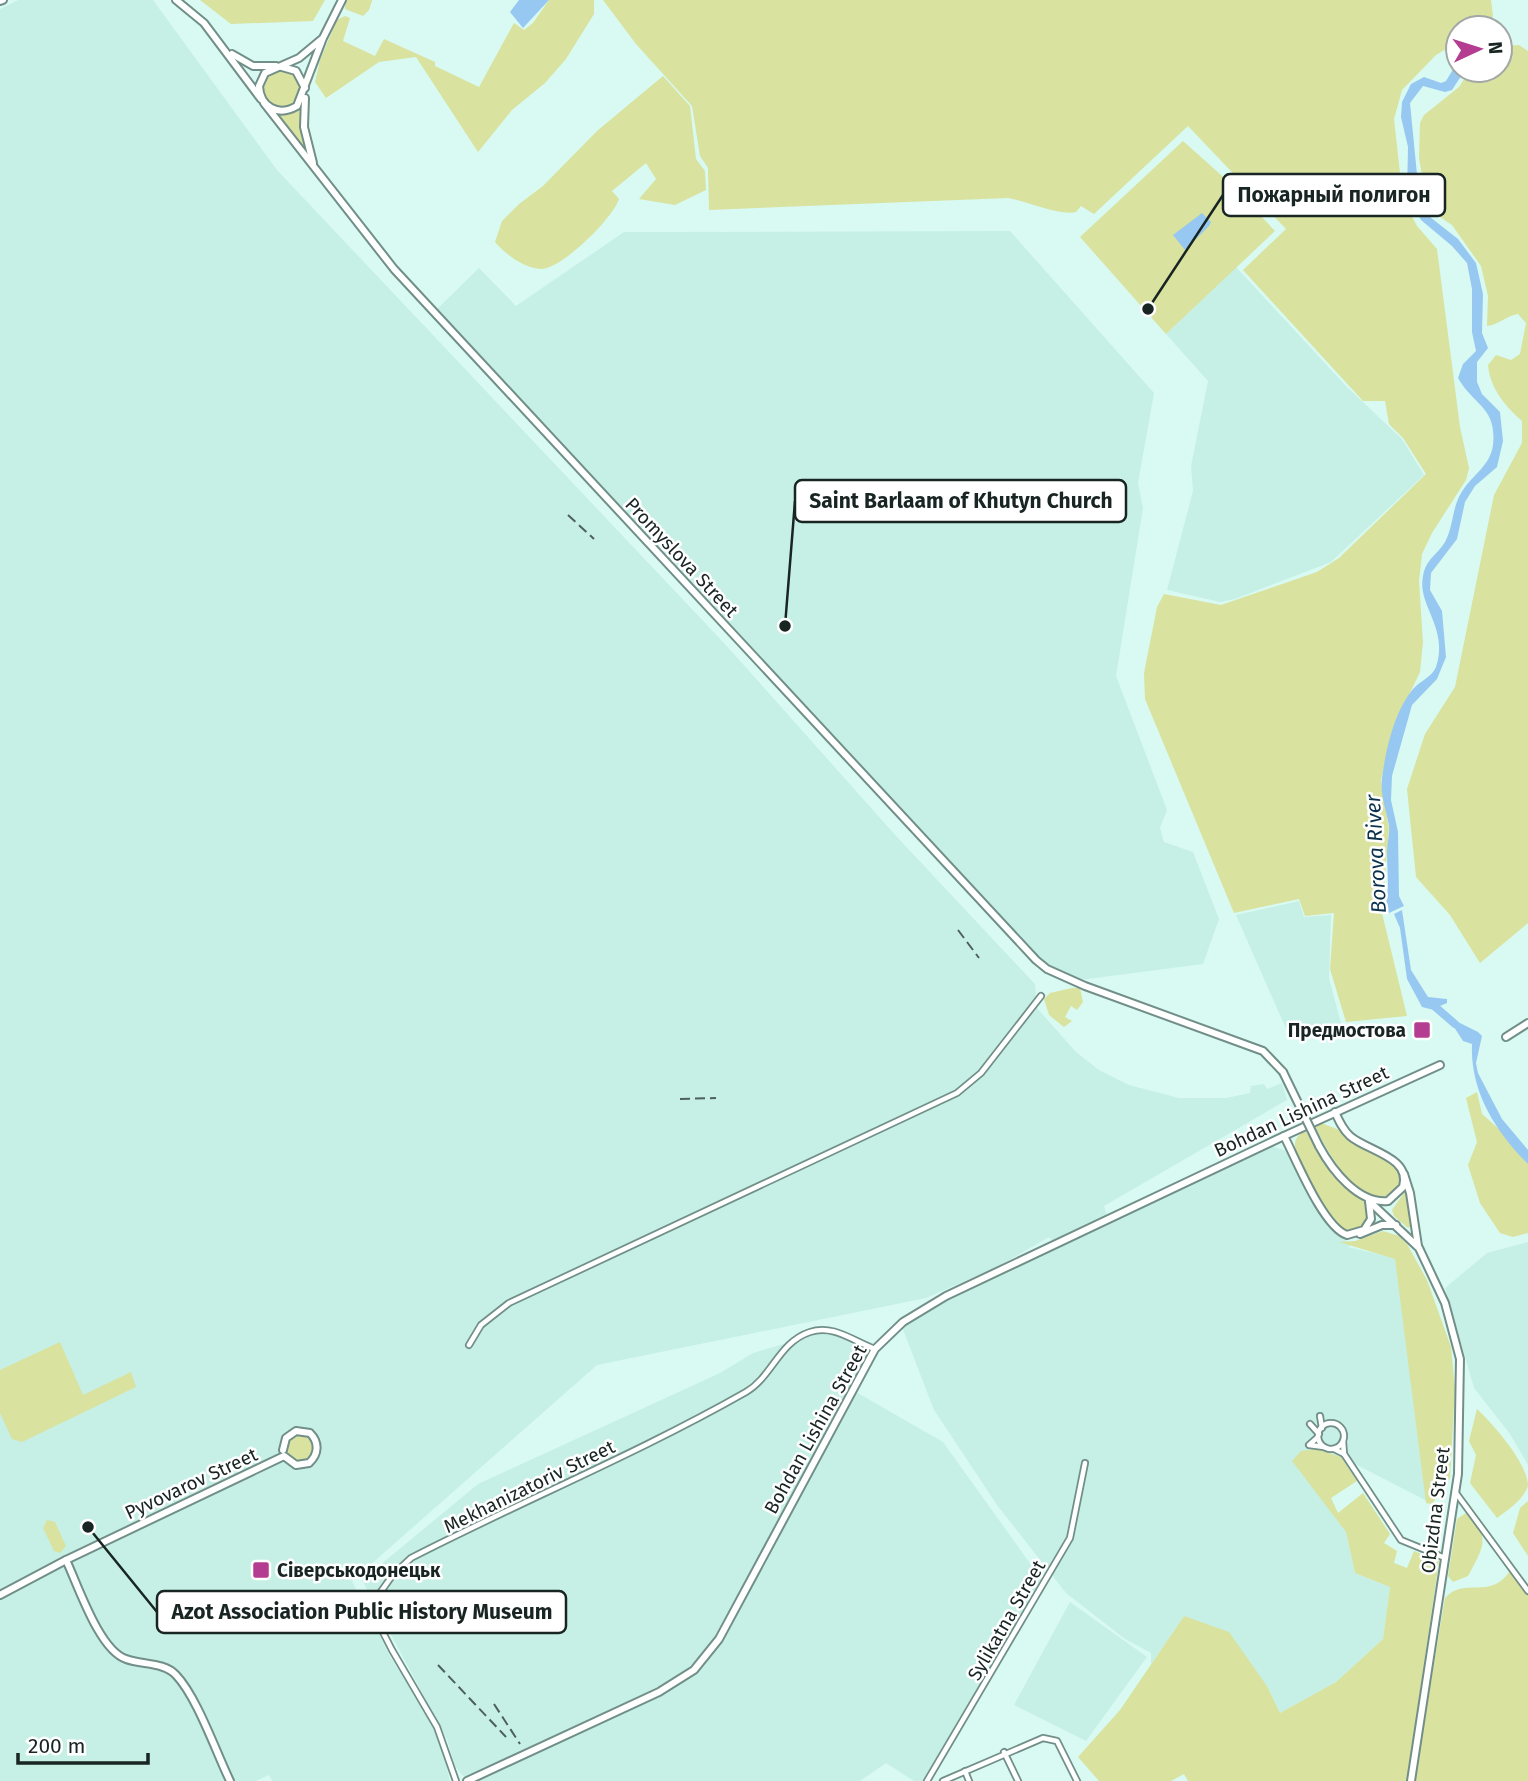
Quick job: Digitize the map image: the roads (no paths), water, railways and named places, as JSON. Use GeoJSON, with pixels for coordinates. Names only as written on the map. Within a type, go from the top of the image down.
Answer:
{"type":"FeatureCollection","features":[{"type":"Feature","properties":{"kind":"main road","name":"Promyslova Street"},"geometry":{"type":"LineString","coordinates":[[176,0],[204,23],[372,243],[416,294],[1036,960],[1047,969],[1085,986],[1263,1051],[1283,1072],[1319,1146],[1338,1174],[1369,1201]]}},
{"type":"Feature","properties":{"kind":"main road","name":"Promyslova Street"},"geometry":{"type":"LineString","coordinates":[[315,168],[303,127],[306,89],[323,38],[342,0]]}},
{"type":"Feature","properties":{"kind":"main road"},"geometry":{"type":"LineString","coordinates":[[276,66],[296,71],[306,89],[297,106],[290,110],[273,110],[264,103],[260,92],[261,80],[276,66],[299,58],[323,38]]}},
{"type":"Feature","properties":{"kind":"main road","name":"Promyslova Street"},"geometry":{"type":"LineString","coordinates":[[220,43],[243,63],[276,66]]}},
{"type":"Feature","properties":{"kind":"main road"},"geometry":{"type":"LineString","coordinates":[[1506,1037],[1528,1023]]}},
{"type":"Feature","properties":{"kind":"main road","name":"Bohdan Lishina Street"},"geometry":{"type":"LineString","coordinates":[[467,1781],[659,1692],[701,1662],[719,1639],[876,1349],[903,1322],[946,1296],[1272,1141],[1440,1065]]}},
{"type":"Feature","properties":{"kind":"main road"},"geometry":{"type":"LineString","coordinates":[[1335,1112],[1350,1136],[1392,1160],[1404,1174],[1419,1248]]}},
{"type":"Feature","properties":{"kind":"main road"},"geometry":{"type":"LineString","coordinates":[[1284,1136],[1333,1226],[1342,1233],[1358,1234],[1382,1226],[1398,1226]]}},
{"type":"Feature","properties":{"kind":"main road"},"geometry":{"type":"LineString","coordinates":[[1369,1201],[1394,1199],[1403,1187],[1404,1174]]}},
{"type":"Feature","properties":{"kind":"main road"},"geometry":{"type":"LineString","coordinates":[[1358,1234],[1371,1219],[1369,1201]]}},
{"type":"Feature","properties":{"kind":"main road"},"geometry":{"type":"LineString","coordinates":[[1369,1201],[1419,1248]]}},
{"type":"Feature","properties":{"kind":"main road","name":"Obizdna Street"},"geometry":{"type":"LineString","coordinates":[[1411,1781],[1456,1492],[1461,1434],[1461,1372],[1451,1323],[1419,1248]]}},
{"type":"Feature","properties":{"kind":"main road"},"geometry":{"type":"LineString","coordinates":[[296,1431],[310,1433],[316,1442],[315,1456],[305,1465],[291,1463],[284,1453],[286,1438],[296,1431]]}},
{"type":"Feature","properties":{"kind":"main road","name":"Pyvovarov Street"},"geometry":{"type":"LineString","coordinates":[[0,1595],[66,1560],[274,1461],[284,1453]]}},
{"type":"Feature","properties":{"kind":"main road"},"geometry":{"type":"LineString","coordinates":[[66,1560],[109,1648],[124,1659],[165,1667],[176,1674],[188,1692],[230,1781]]}},
{"type":"Feature","properties":{"kind":"street"},"geometry":{"type":"LineString","coordinates":[[470,1345],[481,1325],[509,1303],[957,1093],[981,1073],[1041,996]]}},
{"type":"Feature","properties":{"kind":"street","name":"Mekhanizatoriv Street"},"geometry":{"type":"LineString","coordinates":[[456,1781],[444,1741],[370,1607],[392,1576],[411,1558],[690,1424],[761,1384],[788,1345],[808,1332],[822,1329],[837,1332],[876,1349]]}},
{"type":"Feature","properties":{"kind":"street"},"geometry":{"type":"LineString","coordinates":[[1325,1447],[1320,1432],[1320,1416],[1327,1423],[1341,1427],[1344,1454]]}},
{"type":"Feature","properties":{"kind":"street"},"geometry":{"type":"LineString","coordinates":[[1327,1423],[1309,1445],[1333,1448],[1344,1454],[1401,1540],[1446,1558]]}},
{"type":"Feature","properties":{"kind":"street"},"geometry":{"type":"LineString","coordinates":[[1333,1448],[1343,1441]]}},
{"type":"Feature","properties":{"kind":"street","name":"Sylikatna Street"},"geometry":{"type":"LineString","coordinates":[[927,1781],[1070,1538],[1086,1463]]}},
{"type":"Feature","properties":{"kind":"street"},"geometry":{"type":"LineString","coordinates":[[1456,1492],[1528,1591]]}},
{"type":"Feature","properties":{"kind":"street"},"geometry":{"type":"LineString","coordinates":[[943,1781],[1004,1752],[1044,1738],[1058,1741],[1077,1781]]}},
{"type":"Feature","properties":{"kind":"street"},"geometry":{"type":"LineString","coordinates":[[1004,1752],[1018,1781]]}},
{"type":"Feature","properties":{"kind":"street"},"geometry":{"type":"LineString","coordinates":[[965,1771],[969,1781]]}},
{"type":"Feature","properties":{"kind":"water"},"geometry":{"type":"Polygon","coordinates":[[[519,0],[549,0],[523,28],[510,12],[519,0]]]}},
{"type":"Feature","properties":{"kind":"water"},"geometry":{"type":"Polygon","coordinates":[[[1424,77],[1441,83],[1456,84],[1452,90],[1445,92],[1423,86],[1410,103],[1419,195],[1430,217],[1458,239],[1476,263],[1483,294],[1482,333],[1488,348],[1477,362],[1477,382],[1482,394],[1500,412],[1503,441],[1497,467],[1475,486],[1465,502],[1457,539],[1431,573],[1430,590],[1442,611],[1446,657],[1437,679],[1412,705],[1392,776],[1391,800],[1398,832],[1399,896],[1404,906],[1389,913],[1385,908],[1389,828],[1382,784],[1386,755],[1392,731],[1406,698],[1434,670],[1439,653],[1439,640],[1424,597],[1423,576],[1427,565],[1448,536],[1459,497],[1488,460],[1493,445],[1488,414],[1458,378],[1463,364],[1476,351],[1472,332],[1472,289],[1467,263],[1452,246],[1421,220],[1407,193],[1408,147],[1401,117],[1402,102],[1411,84],[1424,77]]]}},
{"type":"Feature","properties":{"kind":"water"},"geometry":{"type":"Polygon","coordinates":[[[1202,213],[1211,222],[1185,250],[1173,235],[1202,213]]]}},
{"type":"Feature","properties":{"kind":"water"},"geometry":{"type":"Polygon","coordinates":[[[1402,910],[1411,970],[1428,997],[1447,999],[1447,1003],[1440,1006],[1442,1014],[1482,1036],[1476,1063],[1478,1073],[1502,1119],[1528,1150],[1528,1164],[1495,1124],[1480,1094],[1472,1061],[1472,1044],[1463,1041],[1454,1027],[1434,1010],[1422,1007],[1407,979],[1400,928],[1394,914],[1402,910]]]}},
{"type":"Feature","properties":{"kind":"waterway","name":"Borova River"},"geometry":{"type":"LineString","coordinates":[[1433,1005],[1455,1024]]}},
{"type":"Feature","properties":{"kind":"railway"},"geometry":{"type":"LineString","coordinates":[[568,515],[594,539]]}},
{"type":"Feature","properties":{"kind":"railway"},"geometry":{"type":"LineString","coordinates":[[958,930],[979,958]]}},
{"type":"Feature","properties":{"kind":"railway"},"geometry":{"type":"LineString","coordinates":[[680,1099],[716,1098]]}},
{"type":"Feature","properties":{"kind":"railway"},"geometry":{"type":"LineString","coordinates":[[438,1665],[506,1737]]}},
{"type":"Feature","properties":{"kind":"railway"},"geometry":{"type":"LineString","coordinates":[[494,1704],[520,1744]]}},
{"type":"Feature","properties":{"kind":"place","name":"Пожарный полигон"},"geometry":{"type":"Point","coordinates":[1148,309]}},
{"type":"Feature","properties":{"kind":"place","name":"Saint Barlaam of Khutyn Church"},"geometry":{"type":"Point","coordinates":[785,626]}},
{"type":"Feature","properties":{"kind":"place","name":"Предмостова"},"geometry":{"type":"Point","coordinates":[1422,1030]}},
{"type":"Feature","properties":{"kind":"place","name":"Azot Association Public History Museum"},"geometry":{"type":"Point","coordinates":[88,1527]}},
{"type":"Feature","properties":{"kind":"place","name":"Сіверськодонецьк"},"geometry":{"type":"Point","coordinates":[261,1570]}}]}
